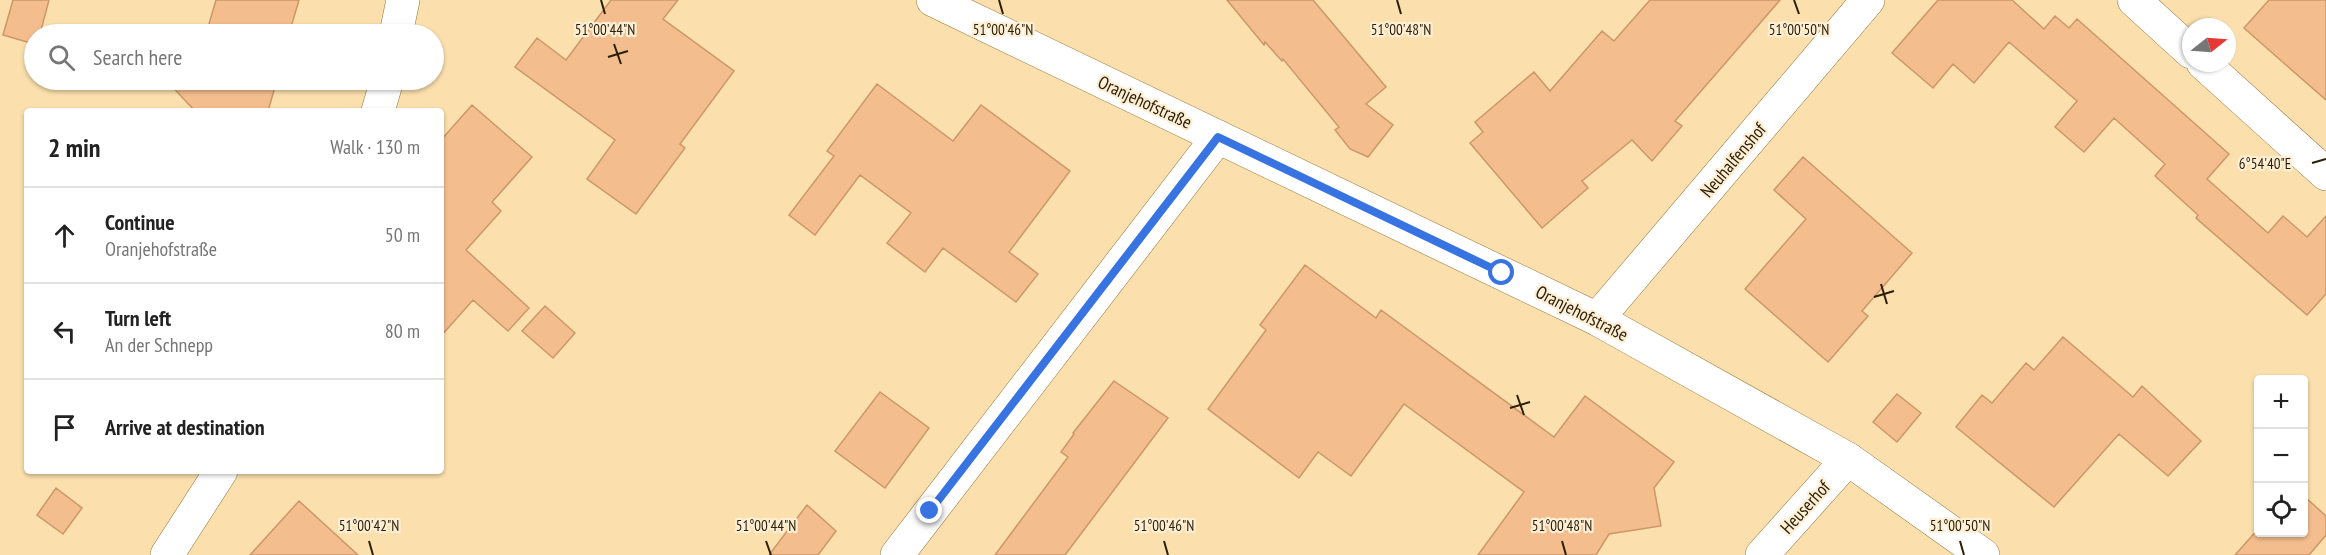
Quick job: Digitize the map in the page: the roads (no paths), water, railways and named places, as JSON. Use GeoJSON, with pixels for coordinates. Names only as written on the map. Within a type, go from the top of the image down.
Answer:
{"type":"FeatureCollection","features":[{"type":"Feature","properties":{"kind":"street"},"geometry":{"type":"LineString","coordinates":[[398,24],[403,0]]}},
{"type":"Feature","properties":{"kind":"street","name":"Oranjehofstraße"},"geometry":{"type":"LineString","coordinates":[[933,0],[1597,319],[1848,459],[1983,555]]}},
{"type":"Feature","properties":{"kind":"street","name":"Neuhalfenshof"},"geometry":{"type":"LineString","coordinates":[[1597,319],[1868,0]]}},
{"type":"Feature","properties":{"kind":"street"},"geometry":{"type":"LineString","coordinates":[[2134,0],[2182,44]]}},
{"type":"Feature","properties":{"kind":"street"},"geometry":{"type":"LineString","coordinates":[[2214,72],[2326,174]]}},
{"type":"Feature","properties":{"kind":"street"},"geometry":{"type":"LineString","coordinates":[[379,108],[384,90]]}},
{"type":"Feature","properties":{"kind":"street"},"geometry":{"type":"LineString","coordinates":[[897,555],[1218,137]]}},
{"type":"Feature","properties":{"kind":"street","name":"Heuserhof"},"geometry":{"type":"LineString","coordinates":[[1762,555],[1848,459]]}},
{"type":"Feature","properties":{"kind":"street"},"geometry":{"type":"LineString","coordinates":[[167,555],[220,474]]}}]}
